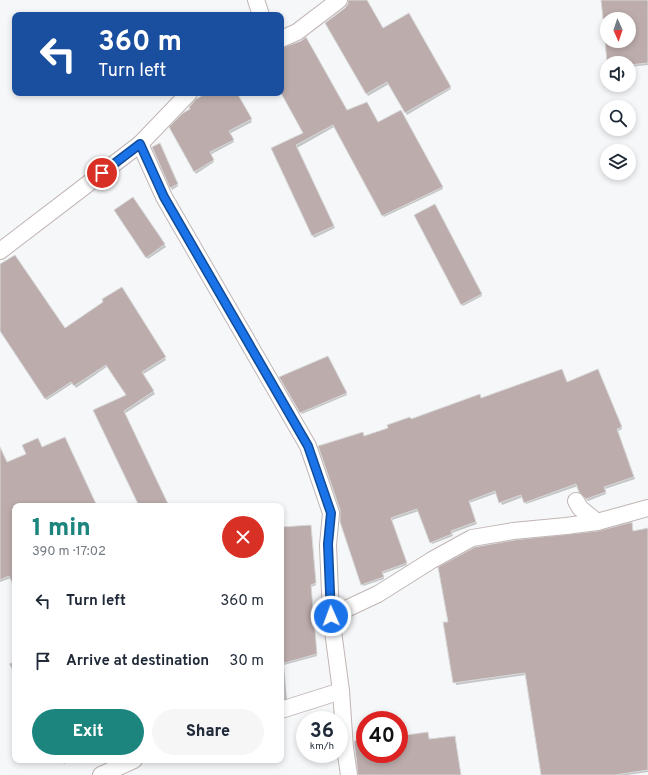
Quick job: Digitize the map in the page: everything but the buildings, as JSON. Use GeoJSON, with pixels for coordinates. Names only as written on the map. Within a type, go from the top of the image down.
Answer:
{"type":"FeatureCollection","features":[{"type":"Feature","properties":{"kind":"street"},"geometry":{"type":"LineString","coordinates":[[256,0],[260,12]]}},
{"type":"Feature","properties":{"kind":"street"},"geometry":{"type":"LineString","coordinates":[[284,38],[297,32],[339,0]]}},
{"type":"Feature","properties":{"kind":"street"},"geometry":{"type":"LineString","coordinates":[[0,251],[140,144],[186,96]]}},
{"type":"Feature","properties":{"kind":"street"},"geometry":{"type":"LineString","coordinates":[[140,144],[164,197],[308,446],[331,513],[328,544],[331,616],[341,691],[345,748],[350,775]]}},
{"type":"Feature","properties":{"kind":"street"},"geometry":{"type":"LineString","coordinates":[[576,501],[580,508],[597,522]]}},
{"type":"Feature","properties":{"kind":"street"},"geometry":{"type":"LineString","coordinates":[[331,616],[378,594],[432,560],[472,538],[513,530],[597,522],[648,508]]}},
{"type":"Feature","properties":{"kind":"street"},"geometry":{"type":"LineString","coordinates":[[284,709],[341,691]]}},
{"type":"Feature","properties":{"kind":"street"},"geometry":{"type":"LineString","coordinates":[[101,775],[127,763]]}},
{"type":"Feature","properties":{"kind":"route"},"geometry":{"type":"LineString","coordinates":[[102,173],[140,144],[164,197],[308,446],[331,513],[328,544],[331,616]]}}]}
